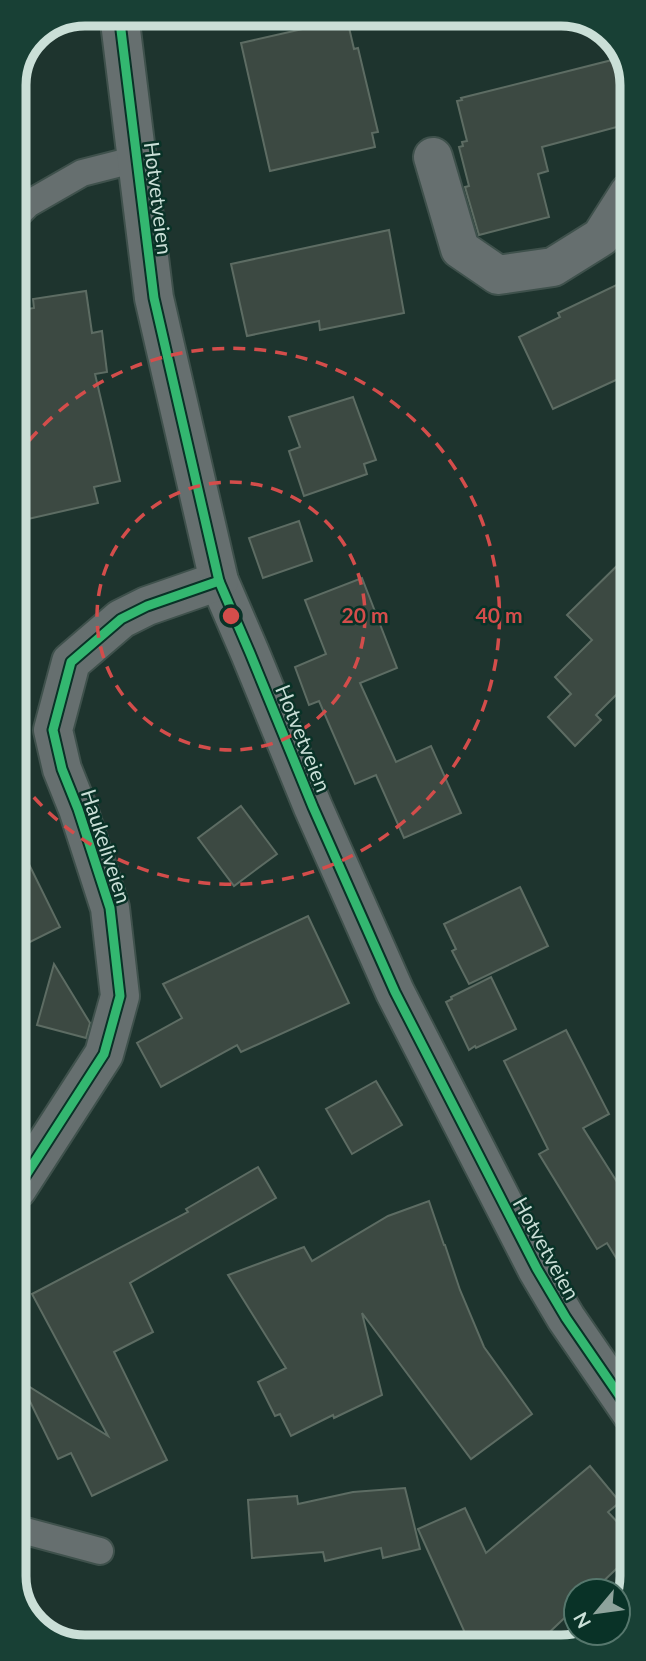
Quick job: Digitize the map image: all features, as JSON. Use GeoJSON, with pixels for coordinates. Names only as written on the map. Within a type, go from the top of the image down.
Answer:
{"type":"FeatureCollection","features":[{"type":"Feature","properties":{"kind":"street","name":"Hotvetveien"},"geometry":{"type":"LineString","coordinates":[[120,26],[154,298],[219,580],[313,807],[396,992],[537,1269],[566,1318],[620,1397]]}},
{"type":"Feature","properties":{"kind":"street"},"geometry":{"type":"LineString","coordinates":[[433,157],[460,249],[498,275],[553,267],[601,237],[620,207]]}},
{"type":"Feature","properties":{"kind":"street","name":"Haukeliveien"},"geometry":{"type":"LineString","coordinates":[[26,1175],[104,1054],[120,996],[110,908],[62,769],[53,730],[71,662],[121,619],[147,606],[219,580]]}},
{"type":"Feature","properties":{"kind":"lane"},"geometry":{"type":"LineString","coordinates":[[26,206],[82,173],[137,159]]}},
{"type":"Feature","properties":{"kind":"lane"},"geometry":{"type":"LineString","coordinates":[[26,1531],[100,1551]]}},
{"type":"Feature","properties":{"kind":"building"},"geometry":{"type":"Polygon","coordinates":[[[316,26],[349,26],[354,49],[358,48],[378,132],[372,133],[375,147],[270,171],[241,43],[316,26]]]}},
{"type":"Feature","properties":{"kind":"building"},"geometry":{"type":"Polygon","coordinates":[[[614,60],[619,74],[620,126],[542,147],[548,171],[538,174],[549,217],[479,235],[465,187],[469,186],[459,147],[463,146],[462,142],[467,141],[457,101],[462,100],[461,98],[614,60]]]}},
{"type":"Feature","properties":{"kind":"building"},"geometry":{"type":"Polygon","coordinates":[[[389,230],[404,313],[320,330],[319,321],[247,336],[231,264],[389,230]]]}},
{"type":"Feature","properties":{"kind":"building"},"geometry":{"type":"Polygon","coordinates":[[[620,283],[620,378],[553,409],[519,337],[560,317],[558,313],[620,283]]]}},
{"type":"Feature","properties":{"kind":"building"},"geometry":{"type":"Polygon","coordinates":[[[86,291],[92,333],[102,331],[107,372],[95,374],[120,481],[94,487],[98,503],[26,519],[26,309],[34,308],[33,299],[86,291]]]}},
{"type":"Feature","properties":{"kind":"building"},"geometry":{"type":"Polygon","coordinates":[[[353,397],[376,460],[364,464],[367,474],[304,496],[289,451],[300,447],[289,417],[353,397]]]}},
{"type":"Feature","properties":{"kind":"building"},"geometry":{"type":"Polygon","coordinates":[[[299,521],[312,561],[263,578],[249,538],[299,521]]]}},
{"type":"Feature","properties":{"kind":"building"},"geometry":{"type":"Polygon","coordinates":[[[620,563],[620,691],[596,715],[601,720],[575,746],[548,717],[571,694],[555,677],[592,640],[567,615],[620,563]]]}},
{"type":"Feature","properties":{"kind":"building"},"geometry":{"type":"Polygon","coordinates":[[[362,578],[397,668],[360,683],[396,762],[431,746],[461,813],[404,838],[376,775],[355,784],[319,701],[309,705],[295,667],[326,654],[305,600],[362,578]]]}},
{"type":"Feature","properties":{"kind":"building"},"geometry":{"type":"Polygon","coordinates":[[[241,806],[277,854],[234,886],[198,838],[241,806]]]}},
{"type":"Feature","properties":{"kind":"building"},"geometry":{"type":"Polygon","coordinates":[[[26,858],[60,927],[26,944],[26,858]]]}},
{"type":"Feature","properties":{"kind":"building"},"geometry":{"type":"Polygon","coordinates":[[[520,887],[548,946],[469,984],[452,951],[456,949],[444,924],[520,887]]]}},
{"type":"Feature","properties":{"kind":"building"},"geometry":{"type":"Polygon","coordinates":[[[308,916],[349,1003],[241,1052],[237,1045],[161,1087],[137,1043],[182,1018],[163,984],[308,916]]]}},
{"type":"Feature","properties":{"kind":"building"},"geometry":{"type":"Polygon","coordinates":[[[54,964],[90,1023],[86,1038],[37,1025],[54,964]]]}},
{"type":"Feature","properties":{"kind":"building"},"geometry":{"type":"Polygon","coordinates":[[[491,977],[516,1029],[469,1050],[446,1002],[491,977]]]}},
{"type":"Feature","properties":{"kind":"building"},"geometry":{"type":"Polygon","coordinates":[[[566,1030],[609,1114],[583,1128],[620,1187],[620,1264],[607,1243],[597,1249],[539,1154],[548,1149],[504,1061],[566,1030]]]}},
{"type":"Feature","properties":{"kind":"building"},"geometry":{"type":"Polygon","coordinates":[[[376,1081],[402,1125],[352,1154],[326,1109],[376,1081]]]}},
{"type":"Feature","properties":{"kind":"building"},"geometry":{"type":"Polygon","coordinates":[[[258,1167],[276,1198],[130,1283],[153,1332],[114,1352],[167,1460],[92,1496],[71,1453],[58,1459],[26,1393],[26,1385],[108,1436],[32,1294],[188,1212],[186,1209],[258,1167]]]}},
{"type":"Feature","properties":{"kind":"building"},"geometry":{"type":"Polygon","coordinates":[[[429,1201],[460,1290],[484,1347],[532,1414],[471,1459],[362,1313],[382,1395],[291,1436],[280,1414],[275,1416],[258,1382],[286,1368],[228,1275],[304,1247],[312,1261],[388,1216],[429,1201]]]}},
{"type":"Feature","properties":{"kind":"building"},"geometry":{"type":"Polygon","coordinates":[[[590,1466],[620,1502],[608,1512],[620,1525],[620,1565],[608,1577],[562,1577],[562,1620],[546,1635],[466,1635],[418,1529],[465,1508],[486,1553],[590,1466]]]}},
{"type":"Feature","properties":{"kind":"building"},"geometry":{"type":"Polygon","coordinates":[[[405,1488],[420,1549],[383,1558],[381,1548],[325,1561],[323,1552],[252,1558],[248,1500],[297,1496],[298,1504],[353,1492],[405,1488]]]}},
{"type":"Feature","properties":{"kind":"cycle path"},"geometry":{"type":"LineString","coordinates":[[120,26],[154,298],[219,581],[313,807],[395,992],[537,1269],[566,1318],[620,1397]]}},
{"type":"Feature","properties":{"kind":"cycle path"},"geometry":{"type":"LineString","coordinates":[[26,1175],[104,1054],[120,996],[110,908],[62,769],[53,730],[71,662],[121,619],[147,606],[219,581]]}}]}
